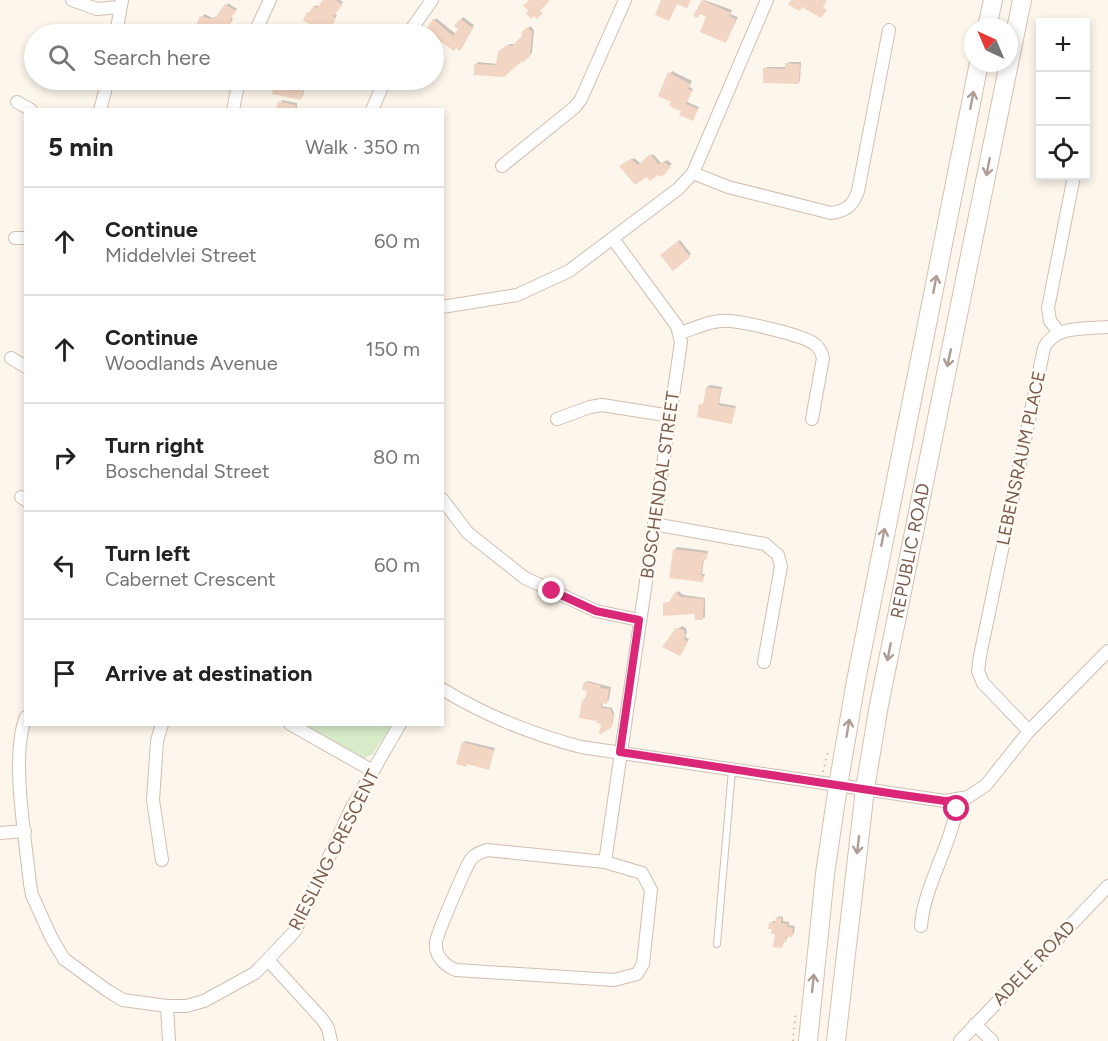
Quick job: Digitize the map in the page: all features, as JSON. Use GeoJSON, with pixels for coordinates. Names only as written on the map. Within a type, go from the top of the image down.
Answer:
{"type":"FeatureCollection","features":[{"type":"Feature","properties":{"kind":"main road"},"geometry":{"type":"LineString","coordinates":[[985,0],[985,18]]}},
{"type":"Feature","properties":{"kind":"main road"},"geometry":{"type":"LineString","coordinates":[[988,18],[993,0]]}},
{"type":"Feature","properties":{"kind":"main road","name":"REPUBLIC ROAD"},"geometry":{"type":"LineString","coordinates":[[1018,19],[1022,0]]}},
{"type":"Feature","properties":{"kind":"main road","name":"REPUBLIC ROAD"},"geometry":{"type":"LineString","coordinates":[[808,1041],[825,874],[838,786],[878,564],[977,72]]}},
{"type":"Feature","properties":{"kind":"main road","name":"REPUBLIC ROAD"},"geometry":{"type":"LineString","coordinates":[[836,1041],[865,789],[902,587],[1007,72]]}},
{"type":"Feature","properties":{"kind":"street"},"geometry":{"type":"LineString","coordinates":[[72,0],[97,9],[111,9],[121,4]]}},
{"type":"Feature","properties":{"kind":"street"},"geometry":{"type":"LineString","coordinates":[[259,24],[270,0]]}},
{"type":"Feature","properties":{"kind":"street"},"geometry":{"type":"LineString","coordinates":[[415,24],[432,0]]}},
{"type":"Feature","properties":{"kind":"street"},"geometry":{"type":"LineString","coordinates":[[502,166],[567,115],[581,99],[625,0]]}},
{"type":"Feature","properties":{"kind":"street"},"geometry":{"type":"LineString","coordinates":[[444,307],[516,295],[569,271],[678,189],[693,172],[762,2]]}},
{"type":"Feature","properties":{"kind":"street"},"geometry":{"type":"LineString","coordinates":[[118,24],[121,4]]}},
{"type":"Feature","properties":{"kind":"street"},"geometry":{"type":"LineString","coordinates":[[693,172],[728,187],[831,213],[841,212],[850,207],[858,191],[889,30]]}},
{"type":"Feature","properties":{"kind":"street"},"geometry":{"type":"LineString","coordinates":[[101,108],[105,90]]}},
{"type":"Feature","properties":{"kind":"street"},"geometry":{"type":"LineString","coordinates":[[233,108],[237,90]]}},
{"type":"Feature","properties":{"kind":"street"},"geometry":{"type":"LineString","coordinates":[[373,108],[381,90]]}},
{"type":"Feature","properties":{"kind":"street"},"geometry":{"type":"LineString","coordinates":[[17,102],[28,108]]}},
{"type":"Feature","properties":{"kind":"street"},"geometry":{"type":"LineString","coordinates":[[1073,180],[1048,308],[1050,321],[1059,332],[1108,327]]}},
{"type":"Feature","properties":{"kind":"street"},"geometry":{"type":"LineString","coordinates":[[613,239],[666,308],[680,333],[716,321],[731,321],[801,337],[821,350],[823,358],[812,419]]}},
{"type":"Feature","properties":{"kind":"street","name":"LEBENSRAUM PLACE"},"geometry":{"type":"LineString","coordinates":[[1029,731],[987,688],[978,671],[1041,356],[1049,339],[1059,332]]}},
{"type":"Feature","properties":{"kind":"street","name":"BOSCHENDAL STREET"},"geometry":{"type":"LineString","coordinates":[[604,862],[681,342],[680,333]]}},
{"type":"Feature","properties":{"kind":"street"},"geometry":{"type":"LineString","coordinates":[[11,358],[24,366]]}},
{"type":"Feature","properties":{"kind":"street"},"geometry":{"type":"LineString","coordinates":[[557,419],[602,405],[670,416]]}},
{"type":"Feature","properties":{"kind":"street"},"geometry":{"type":"LineString","coordinates":[[444,502],[468,533],[525,578],[596,611],[639,620]]}},
{"type":"Feature","properties":{"kind":"street"},"geometry":{"type":"LineString","coordinates":[[654,524],[765,544],[778,555],[781,566],[764,662]]}},
{"type":"Feature","properties":{"kind":"street"},"geometry":{"type":"LineString","coordinates":[[444,690],[485,713],[530,732],[581,747],[945,801],[968,797],[986,785],[1029,731],[1108,651]]}},
{"type":"Feature","properties":{"kind":"street","name":"RIESLING CRESCENT"},"geometry":{"type":"LineString","coordinates":[[24,726],[20,745],[20,765],[32,894],[51,937],[64,959],[123,1000],[167,1006],[186,1006],[204,1000],[255,973],[289,939],[300,923],[351,809],[399,726]]}},
{"type":"Feature","properties":{"kind":"street"},"geometry":{"type":"LineString","coordinates":[[161,726],[157,741],[153,800],[162,860]]}},
{"type":"Feature","properties":{"kind":"street"},"geometry":{"type":"LineString","coordinates":[[294,726],[373,771]]}},
{"type":"Feature","properties":{"kind":"street"},"geometry":{"type":"LineString","coordinates":[[921,926],[927,901],[955,819],[958,800]]}},
{"type":"Feature","properties":{"kind":"street"},"geometry":{"type":"LineString","coordinates":[[0,833],[25,831]]}},
{"type":"Feature","properties":{"kind":"street"},"geometry":{"type":"LineString","coordinates":[[487,850],[604,862],[639,871],[645,877],[651,890],[643,964],[637,974],[614,980],[456,970],[449,968],[440,958],[436,942],[468,864],[478,853],[487,850]]}},
{"type":"Feature","properties":{"kind":"street","name":"ADELE ROAD"},"geometry":{"type":"LineString","coordinates":[[960,1041],[1108,886]]}},
{"type":"Feature","properties":{"kind":"street"},"geometry":{"type":"LineString","coordinates":[[268,960],[322,1019],[332,1041]]}},
{"type":"Feature","properties":{"kind":"street"},"geometry":{"type":"LineString","coordinates":[[167,1006],[169,1041]]}},
{"type":"Feature","properties":{"kind":"street"},"geometry":{"type":"LineString","coordinates":[[975,1024],[992,1041]]}},
{"type":"Feature","properties":{"kind":"lane"},"geometry":{"type":"LineString","coordinates":[[717,944],[732,770]]}},
{"type":"Feature","properties":{"kind":"green space"},"geometry":{"type":"Polygon","coordinates":[[[303,726],[391,726],[373,754],[360,760],[303,726]]]}},
{"type":"Feature","properties":{"kind":"building"},"geometry":{"type":"Polygon","coordinates":[[[323,0],[336,0],[342,5],[333,17],[336,18],[333,24],[310,24],[303,21],[313,6],[317,8],[323,0]]]}},
{"type":"Feature","properties":{"kind":"building"},"geometry":{"type":"Polygon","coordinates":[[[529,0],[550,0],[540,11],[543,13],[537,19],[534,16],[531,19],[526,13],[528,10],[523,6],[529,0]]]}},
{"type":"Feature","properties":{"kind":"building"},"geometry":{"type":"Polygon","coordinates":[[[661,0],[691,0],[687,8],[677,4],[669,21],[655,15],[661,0]]]}},
{"type":"Feature","properties":{"kind":"building"},"geometry":{"type":"Polygon","coordinates":[[[702,0],[731,13],[729,16],[736,19],[726,43],[700,32],[706,17],[700,14],[698,18],[693,16],[702,0]]]}},
{"type":"Feature","properties":{"kind":"building"},"geometry":{"type":"Polygon","coordinates":[[[791,0],[827,0],[823,7],[827,10],[821,18],[802,7],[800,11],[788,5],[791,0]]]}},
{"type":"Feature","properties":{"kind":"building"},"geometry":{"type":"Polygon","coordinates":[[[225,4],[236,11],[230,20],[231,24],[197,24],[200,16],[210,19],[216,17],[225,4]]]}},
{"type":"Feature","properties":{"kind":"building"},"geometry":{"type":"Polygon","coordinates":[[[433,19],[439,24],[430,24],[433,19]]]}},
{"type":"Feature","properties":{"kind":"building"},"geometry":{"type":"Polygon","coordinates":[[[460,19],[473,28],[460,51],[456,48],[454,51],[444,44],[444,28],[453,36],[458,29],[454,26],[460,19]]]}},
{"type":"Feature","properties":{"kind":"building"},"geometry":{"type":"Polygon","coordinates":[[[527,27],[532,32],[530,56],[504,77],[474,75],[474,64],[496,65],[498,51],[506,45],[512,46],[527,27]]]}},
{"type":"Feature","properties":{"kind":"building"},"geometry":{"type":"Polygon","coordinates":[[[785,63],[800,64],[799,84],[763,83],[763,68],[785,69],[785,63]]]}},
{"type":"Feature","properties":{"kind":"building"},"geometry":{"type":"Polygon","coordinates":[[[668,72],[690,84],[688,89],[692,91],[686,104],[698,109],[693,121],[679,115],[681,111],[669,106],[671,102],[658,96],[668,72]]]}},
{"type":"Feature","properties":{"kind":"building"},"geometry":{"type":"Polygon","coordinates":[[[273,90],[304,90],[301,100],[272,94],[273,90]]]}},
{"type":"Feature","properties":{"kind":"building"},"geometry":{"type":"Polygon","coordinates":[[[278,101],[296,105],[295,108],[276,108],[278,101]]]}},
{"type":"Feature","properties":{"kind":"building"},"geometry":{"type":"Polygon","coordinates":[[[650,154],[658,164],[664,162],[671,167],[660,177],[658,175],[650,181],[646,177],[635,185],[619,166],[631,159],[638,165],[650,154]]]}},
{"type":"Feature","properties":{"kind":"building"},"geometry":{"type":"Polygon","coordinates":[[[678,241],[690,257],[673,271],[660,255],[678,241]]]}},
{"type":"Feature","properties":{"kind":"building"},"geometry":{"type":"Polygon","coordinates":[[[706,387],[721,389],[718,405],[735,408],[732,424],[697,417],[699,404],[703,405],[706,387]]]}},
{"type":"Feature","properties":{"kind":"building"},"geometry":{"type":"Polygon","coordinates":[[[673,549],[707,553],[706,560],[703,560],[701,575],[704,576],[703,582],[669,578],[673,549]]]}},
{"type":"Feature","properties":{"kind":"building"},"geometry":{"type":"Polygon","coordinates":[[[675,592],[681,597],[704,599],[703,620],[695,620],[695,614],[663,616],[663,603],[669,602],[675,592]]]}},
{"type":"Feature","properties":{"kind":"building"},"geometry":{"type":"Polygon","coordinates":[[[676,628],[684,630],[684,639],[688,642],[680,656],[662,647],[676,628]]]}},
{"type":"Feature","properties":{"kind":"building"},"geometry":{"type":"Polygon","coordinates":[[[584,682],[609,689],[607,704],[601,703],[601,708],[610,709],[613,716],[612,727],[601,734],[599,734],[601,724],[597,721],[579,718],[582,700],[585,701],[587,691],[582,690],[584,682]]]}},
{"type":"Feature","properties":{"kind":"building"},"geometry":{"type":"Polygon","coordinates":[[[462,742],[494,750],[489,770],[467,764],[467,767],[456,764],[462,742]]]}},
{"type":"Feature","properties":{"kind":"building"},"geometry":{"type":"Polygon","coordinates":[[[776,917],[782,918],[781,923],[788,924],[787,927],[793,928],[792,937],[786,936],[786,942],[783,942],[782,948],[773,947],[775,934],[771,934],[772,929],[768,929],[769,922],[775,923],[776,917]]]}},
{"type":"Feature","properties":{"kind":"route"},"geometry":{"type":"LineString","coordinates":[[552,591],[596,611],[639,620],[620,752],[902,795],[945,801],[958,800],[957,809]]}}]}
